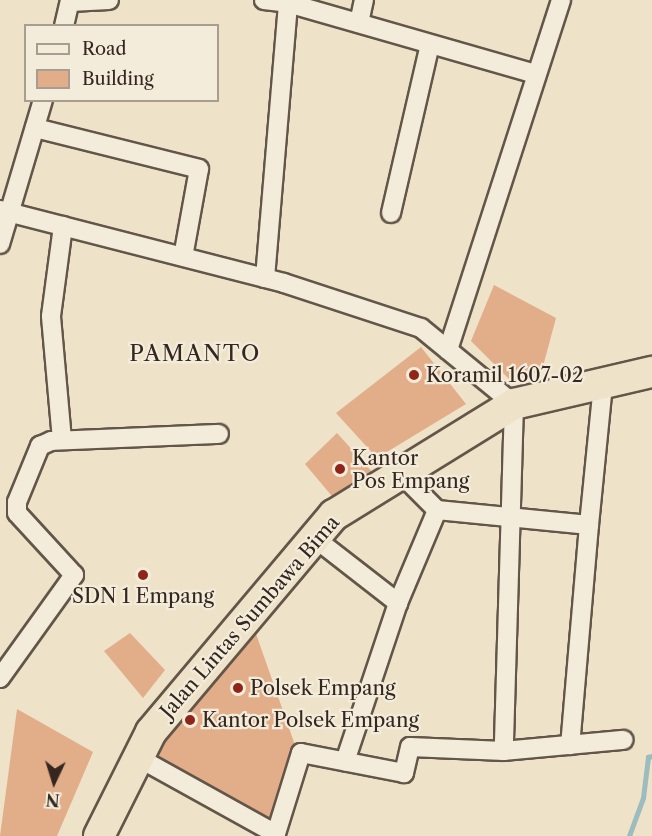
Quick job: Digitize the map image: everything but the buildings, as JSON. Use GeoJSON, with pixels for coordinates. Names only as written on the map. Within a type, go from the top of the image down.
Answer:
{"type":"FeatureCollection","features":[{"type":"Feature","properties":{"kind":"highway","name":"Jalan Lintas Sumbawa Bima"},"geometry":{"type":"LineString","coordinates":[[99,836],[151,732],[334,515],[514,404],[652,372]]}},
{"type":"Feature","properties":{"kind":"street"},"geometry":{"type":"LineString","coordinates":[[64,24],[70,1],[109,0]]}},
{"type":"Feature","properties":{"kind":"street"},"geometry":{"type":"LineString","coordinates":[[264,0],[288,3],[536,74]]}},
{"type":"Feature","properties":{"kind":"street"},"geometry":{"type":"LineString","coordinates":[[359,23],[364,0]]}},
{"type":"Feature","properties":{"kind":"street"},"geometry":{"type":"LineString","coordinates":[[448,350],[561,0]]}},
{"type":"Feature","properties":{"kind":"street"},"geometry":{"type":"LineString","coordinates":[[265,278],[288,3]]}},
{"type":"Feature","properties":{"kind":"street"},"geometry":{"type":"LineString","coordinates":[[391,213],[430,44]]}},
{"type":"Feature","properties":{"kind":"street"},"geometry":{"type":"LineString","coordinates":[[0,244],[5,211],[42,102]]}},
{"type":"Feature","properties":{"kind":"street"},"geometry":{"type":"LineString","coordinates":[[35,128],[199,169],[183,257]]}},
{"type":"Feature","properties":{"kind":"street"},"geometry":{"type":"LineString","coordinates":[[5,211],[265,278],[421,328],[514,404],[504,751]]}},
{"type":"Feature","properties":{"kind":"street"},"geometry":{"type":"LineString","coordinates":[[62,440],[51,316],[63,226]]}},
{"type":"Feature","properties":{"kind":"street"},"geometry":{"type":"LineString","coordinates":[[570,745],[603,384]]}},
{"type":"Feature","properties":{"kind":"street"},"geometry":{"type":"LineString","coordinates":[[0,678],[73,578],[71,567],[17,513],[33,457],[46,442],[219,434]]}},
{"type":"Feature","properties":{"kind":"street"},"geometry":{"type":"LineString","coordinates":[[401,474],[437,510],[589,525]]}},
{"type":"Feature","properties":{"kind":"street"},"geometry":{"type":"LineString","coordinates":[[345,761],[398,603],[437,510]]}},
{"type":"Feature","properties":{"kind":"street"},"geometry":{"type":"LineString","coordinates":[[321,543],[398,603]]}},
{"type":"Feature","properties":{"kind":"street"},"geometry":{"type":"LineString","coordinates":[[137,757],[276,834],[301,753],[404,773],[410,747],[504,751],[623,740]]}},
{"type":"Feature","properties":{"kind":"waterway"},"geometry":{"type":"LineString","coordinates":[[629,836],[643,798],[648,757],[652,756]]}},
{"type":"Feature","properties":{"kind":"place","name":"Koramil 1607-02"},"geometry":{"type":"Point","coordinates":[414,375]}},
{"type":"Feature","properties":{"kind":"place","name":"Kantor Pos Empang"},"geometry":{"type":"Point","coordinates":[340,469]}},
{"type":"Feature","properties":{"kind":"place","name":"SDN 1 Empang"},"geometry":{"type":"Point","coordinates":[143,575]}},
{"type":"Feature","properties":{"kind":"place","name":"Polsek Empang"},"geometry":{"type":"Point","coordinates":[238,688]}},
{"type":"Feature","properties":{"kind":"place","name":"Kantor Polsek Empang"},"geometry":{"type":"Point","coordinates":[190,720]}},
{"type":"Feature","properties":{"kind":"district","name":"PAMANTO"},"geometry":{"type":"Point","coordinates":[195,354]}}]}
